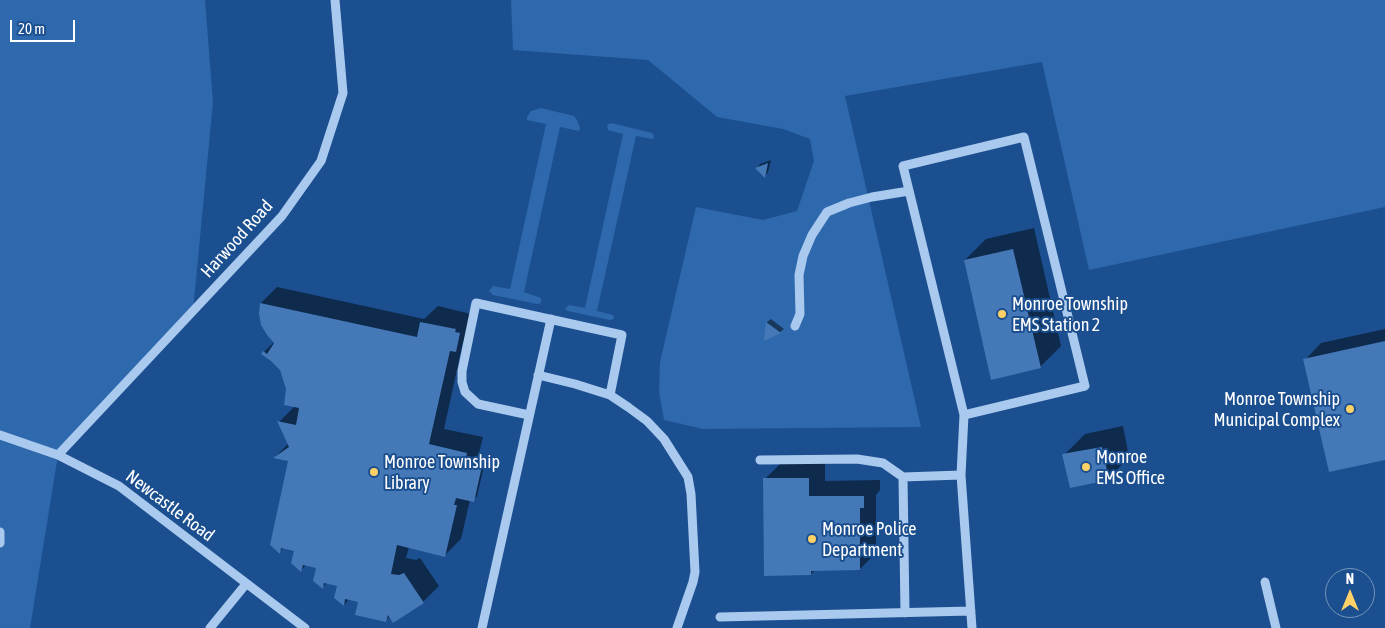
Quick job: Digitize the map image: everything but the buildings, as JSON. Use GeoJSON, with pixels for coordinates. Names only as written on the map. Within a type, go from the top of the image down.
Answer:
{"type":"FeatureCollection","features":[{"type":"Feature","properties":{"kind":"street","name":"Harwood Road"},"geometry":{"type":"LineString","coordinates":[[58,455],[282,216],[321,161],[343,93],[335,0]]}},
{"type":"Feature","properties":{"kind":"street"},"geometry":{"type":"LineString","coordinates":[[964,415],[1085,386],[1024,137],[903,166],[964,415],[961,475],[972,628]]}},
{"type":"Feature","properties":{"kind":"street"},"geometry":{"type":"LineString","coordinates":[[795,326],[800,314],[799,275],[803,256],[812,235],[827,212],[849,203],[872,197],[910,191]]}},
{"type":"Feature","properties":{"kind":"street"},"geometry":{"type":"LineString","coordinates":[[529,415],[478,404],[465,392],[462,382],[462,371],[476,303],[622,335],[610,395]]}},
{"type":"Feature","properties":{"kind":"street"},"geometry":{"type":"LineString","coordinates":[[482,628],[551,319]]}},
{"type":"Feature","properties":{"kind":"street"},"geometry":{"type":"LineString","coordinates":[[538,374],[610,395],[647,421],[664,439],[688,477],[691,494],[694,582],[677,628]]}},
{"type":"Feature","properties":{"kind":"street","name":"Newcastle Road"},"geometry":{"type":"LineString","coordinates":[[0,436],[58,455],[119,486],[305,628]]}},
{"type":"Feature","properties":{"kind":"street"},"geometry":{"type":"LineString","coordinates":[[760,460],[857,459],[883,463],[903,477],[961,475]]}},
{"type":"Feature","properties":{"kind":"street"},"geometry":{"type":"LineString","coordinates":[[903,477],[904,613]]}},
{"type":"Feature","properties":{"kind":"street"},"geometry":{"type":"LineString","coordinates":[[0,532],[0,542]]}},
{"type":"Feature","properties":{"kind":"street"},"geometry":{"type":"LineString","coordinates":[[1265,582],[1276,628]]}},
{"type":"Feature","properties":{"kind":"street"},"geometry":{"type":"LineString","coordinates":[[210,628],[246,584]]}},
{"type":"Feature","properties":{"kind":"street"},"geometry":{"type":"LineString","coordinates":[[720,617],[971,611]]}},
{"type":"Feature","properties":{"kind":"shaded area"},"geometry":{"type":"Polygon","coordinates":[[[0,0],[205,0],[213,102],[193,311],[58,455],[30,628],[0,628],[0,0]]]}},
{"type":"Feature","properties":{"kind":"shaded area"},"geometry":{"type":"Polygon","coordinates":[[[511,0],[1385,0],[1385,207],[1089,270],[1042,62],[845,96],[921,427],[703,429],[664,420],[659,392],[660,362],[696,207],[763,220],[797,211],[814,161],[810,139],[783,129],[717,117],[648,60],[513,50],[511,0]]]}},
{"type":"Feature","properties":{"kind":"shaded area"},"geometry":{"type":"Polygon","coordinates":[[[541,108],[574,116],[580,128],[579,131],[560,127],[524,292],[541,298],[541,303],[537,304],[493,295],[489,291],[493,286],[510,289],[546,124],[527,120],[527,117],[531,111],[541,108]]]}},
{"type":"Feature","properties":{"kind":"shaded area"},"geometry":{"type":"Polygon","coordinates":[[[611,123],[652,133],[654,136],[653,139],[636,136],[597,311],[613,315],[614,319],[610,320],[565,309],[569,305],[585,308],[623,134],[608,130],[607,125],[611,123]]]}},
{"type":"Feature","properties":{"kind":"place","name":"Monroe Township EMS Station 2"},"geometry":{"type":"Point","coordinates":[1002,314]}},
{"type":"Feature","properties":{"kind":"place","name":"Monroe Township Municipal Complex"},"geometry":{"type":"Point","coordinates":[1350,409]}},
{"type":"Feature","properties":{"kind":"place","name":"Monroe EMS Office"},"geometry":{"type":"Point","coordinates":[1086,467]}},
{"type":"Feature","properties":{"kind":"place","name":"Monroe Township Library"},"geometry":{"type":"Point","coordinates":[374,472]}},
{"type":"Feature","properties":{"kind":"place","name":"Monroe Police Department"},"geometry":{"type":"Point","coordinates":[812,539]}}]}
